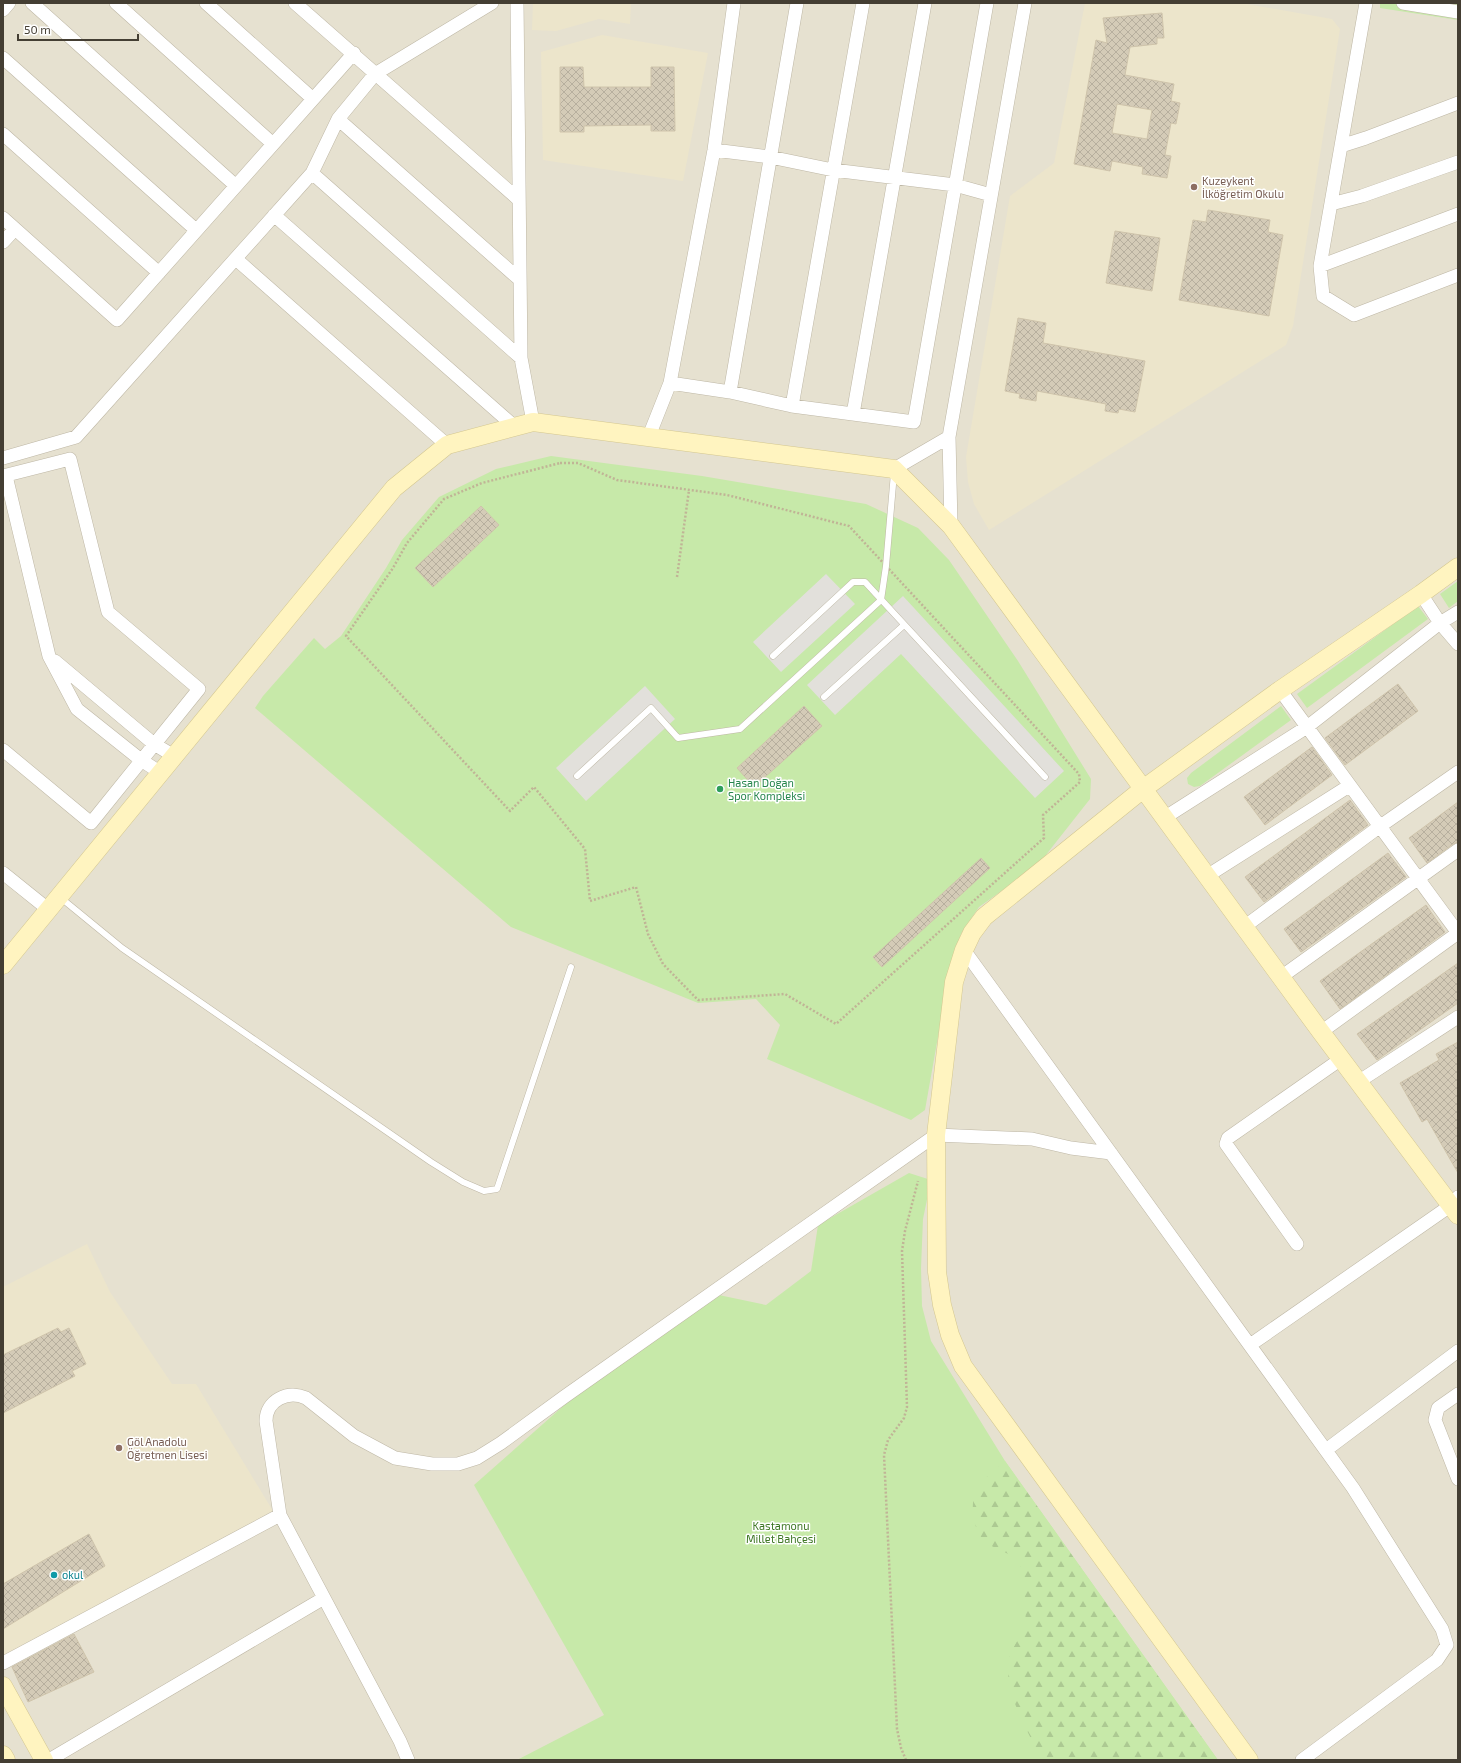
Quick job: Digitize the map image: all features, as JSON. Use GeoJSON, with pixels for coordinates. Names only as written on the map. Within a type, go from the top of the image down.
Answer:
{"type":"FeatureCollection","features":[{"type":"Feature","properties":{"kind":"street"},"geometry":{"type":"LineString","coordinates":[[3,10],[9,3]]}},
{"type":"Feature","properties":{"kind":"street"},"geometry":{"type":"LineString","coordinates":[[32,3],[236,186]]}},
{"type":"Feature","properties":{"kind":"street"},"geometry":{"type":"LineString","coordinates":[[116,3],[273,144]]}},
{"type":"Feature","properties":{"kind":"street"},"geometry":{"type":"LineString","coordinates":[[206,3],[313,99]]}},
{"type":"Feature","properties":{"kind":"street"},"geometry":{"type":"LineString","coordinates":[[295,3],[354,53],[375,74],[518,199]]}},
{"type":"Feature","properties":{"kind":"street"},"geometry":{"type":"LineString","coordinates":[[3,458],[76,438],[312,172],[338,120],[375,74],[492,3]]}},
{"type":"Feature","properties":{"kind":"street"},"geometry":{"type":"LineString","coordinates":[[517,3],[518,199],[521,358],[533,422]]}},
{"type":"Feature","properties":{"kind":"street"},"geometry":{"type":"LineString","coordinates":[[649,436],[670,383],[714,150],[734,3]]}},
{"type":"Feature","properties":{"kind":"street"},"geometry":{"type":"LineString","coordinates":[[730,392],[798,3]]}},
{"type":"Feature","properties":{"kind":"street"},"geometry":{"type":"LineString","coordinates":[[792,406],[863,3]]}},
{"type":"Feature","properties":{"kind":"street"},"geometry":{"type":"LineString","coordinates":[[853,414],[925,3]]}},
{"type":"Feature","properties":{"kind":"street"},"geometry":{"type":"LineString","coordinates":[[670,383],[730,392],[792,406],[914,422],[987,3]]}},
{"type":"Feature","properties":{"kind":"street"},"geometry":{"type":"LineString","coordinates":[[951,526],[949,436],[1025,3]]}},
{"type":"Feature","properties":{"kind":"street"},"geometry":{"type":"LineString","coordinates":[[1366,3],[1320,266],[1323,296],[1354,315],[1458,275]]}},
{"type":"Feature","properties":{"kind":"street"},"geometry":{"type":"LineString","coordinates":[[1403,3],[1458,12]]}},
{"type":"Feature","properties":{"kind":"street"},"geometry":{"type":"LineString","coordinates":[[3,218],[117,320],[354,53]]}},
{"type":"Feature","properties":{"kind":"street"},"geometry":{"type":"LineString","coordinates":[[3,58],[196,230]]}},
{"type":"Feature","properties":{"kind":"street"},"geometry":{"type":"LineString","coordinates":[[1341,146],[1458,103]]}},
{"type":"Feature","properties":{"kind":"street"},"geometry":{"type":"LineString","coordinates":[[338,120],[519,279]]}},
{"type":"Feature","properties":{"kind":"street"},"geometry":{"type":"LineString","coordinates":[[3,134],[159,273]]}},
{"type":"Feature","properties":{"kind":"street"},"geometry":{"type":"LineString","coordinates":[[714,150],[770,157],[833,170],[955,185],[991,195]]}},
{"type":"Feature","properties":{"kind":"street"},"geometry":{"type":"LineString","coordinates":[[1331,204],[1362,196],[1458,162]]}},
{"type":"Feature","properties":{"kind":"street"},"geometry":{"type":"LineString","coordinates":[[312,172],[521,358]]}},
{"type":"Feature","properties":{"kind":"street"},"geometry":{"type":"LineString","coordinates":[[1320,266],[1458,214]]}},
{"type":"Feature","properties":{"kind":"street"},"geometry":{"type":"LineString","coordinates":[[274,215],[515,427]]}},
{"type":"Feature","properties":{"kind":"street"},"geometry":{"type":"LineString","coordinates":[[3,242],[15,228]]}},
{"type":"Feature","properties":{"kind":"street"},"geometry":{"type":"LineString","coordinates":[[236,259],[447,445]]}},
{"type":"Feature","properties":{"kind":"street"},"geometry":{"type":"LineString","coordinates":[[3,965],[394,488],[447,445],[533,422],[894,469],[951,526],[1358,1082],[1456,1206],[1250,1345]]}},
{"type":"Feature","properties":{"kind":"street"},"geometry":{"type":"LineString","coordinates":[[894,469],[949,436]]}},
{"type":"Feature","properties":{"kind":"street"},"geometry":{"type":"LineString","coordinates":[[3,750],[91,823],[141,760],[198,689],[108,612],[70,459],[4,476],[49,656],[77,709],[141,760],[161,773]]}},
{"type":"Feature","properties":{"kind":"street"},"geometry":{"type":"LineString","coordinates":[[1249,1760],[964,1366],[950,1335],[942,1304],[937,1272],[936,1135],[954,982],[964,950],[972,933],[984,917],[1143,789],[1280,690],[1458,567]]}},
{"type":"Feature","properties":{"kind":"street"},"geometry":{"type":"LineString","coordinates":[[1421,594],[1440,623],[1458,644]]}},
{"type":"Feature","properties":{"kind":"street"},"geometry":{"type":"LineString","coordinates":[[1164,818],[1307,727],[1440,623],[1458,612]]}},
{"type":"Feature","properties":{"kind":"street"},"geometry":{"type":"LineString","coordinates":[[49,656],[154,744],[174,756]]}},
{"type":"Feature","properties":{"kind":"street"},"geometry":{"type":"LineString","coordinates":[[1280,690],[1458,933],[1321,1032]]}},
{"type":"Feature","properties":{"kind":"street"},"geometry":{"type":"LineString","coordinates":[[103,730],[117,712]]}},
{"type":"Feature","properties":{"kind":"street"},"geometry":{"type":"LineString","coordinates":[[1244,927],[1379,827],[1458,772]]}},
{"type":"Feature","properties":{"kind":"street"},"geometry":{"type":"LineString","coordinates":[[1207,876],[1350,786]]}},
{"type":"Feature","properties":{"kind":"street"},"geometry":{"type":"LineString","coordinates":[[1281,977],[1458,850]]}},
{"type":"Feature","properties":{"kind":"street"},"geometry":{"type":"LineString","coordinates":[[3,873],[54,904]]}},
{"type":"Feature","properties":{"kind":"street"},"geometry":{"type":"LineString","coordinates":[[964,950],[1353,1488],[1442,1629],[1447,1645],[1437,1660],[1302,1760]]}},
{"type":"Feature","properties":{"kind":"street"},"geometry":{"type":"LineString","coordinates":[[1358,1082],[1458,1017]]}},
{"type":"Feature","properties":{"kind":"street"},"geometry":{"type":"LineString","coordinates":[[1298,1244],[1226,1144],[1228,1138],[1341,1059]]}},
{"type":"Feature","properties":{"kind":"street"},"geometry":{"type":"LineString","coordinates":[[408,1760],[400,1741],[280,1515],[266,1417],[270,1406],[281,1398],[294,1394],[306,1398],[354,1436],[395,1458],[432,1464],[458,1464],[478,1458],[936,1135],[1032,1139],[1071,1148],[1111,1153]]}},
{"type":"Feature","properties":{"kind":"street"},"geometry":{"type":"LineString","coordinates":[[1326,1450],[1458,1351]]}},
{"type":"Feature","properties":{"kind":"street"},"geometry":{"type":"LineString","coordinates":[[1458,1394],[1438,1408],[1435,1420],[1458,1479]]}},
{"type":"Feature","properties":{"kind":"street"},"geometry":{"type":"LineString","coordinates":[[3,1663],[280,1515]]}},
{"type":"Feature","properties":{"kind":"street"},"geometry":{"type":"LineString","coordinates":[[49,1760],[324,1598]]}},
{"type":"Feature","properties":{"kind":"street"},"geometry":{"type":"LineString","coordinates":[[3,1686],[44,1760]]}},
{"type":"Feature","properties":{"kind":"street"},"geometry":{"type":"LineString","coordinates":[[3,1755],[6,1760]]}},
{"type":"Feature","properties":{"kind":"lane"},"geometry":{"type":"LineString","coordinates":[[577,776],[651,708],[678,738],[740,729],[881,600],[886,566],[894,469]]}},
{"type":"Feature","properties":{"kind":"lane"},"geometry":{"type":"LineString","coordinates":[[773,656],[853,582],[865,582],[1045,777]]}},
{"type":"Feature","properties":{"kind":"lane"},"geometry":{"type":"LineString","coordinates":[[824,697],[904,625]]}},
{"type":"Feature","properties":{"kind":"lane"},"geometry":{"type":"LineString","coordinates":[[54,904],[122,948],[431,1162],[463,1182],[484,1191],[497,1189],[571,967]]}},
{"type":"Feature","properties":{"kind":"path"},"geometry":{"type":"LineString","coordinates":[[678,577],[690,490]]}},
{"type":"Feature","properties":{"kind":"path"},"geometry":{"type":"LineString","coordinates":[[906,1760],[901,1748],[897,1729],[884,1459],[888,1440],[904,1418],[907,1406],[902,1251],[905,1231],[919,1176]]}},
{"type":"Feature","properties":{"kind":"shaded area"},"geometry":{"type":"Polygon","coordinates":[[[3,3],[1458,3],[1458,1760],[3,1760],[3,3]]]}},
{"type":"Feature","properties":{"kind":"shaded area"},"geometry":{"type":"Polygon","coordinates":[[[533,3],[631,3],[630,24],[599,19],[556,31],[532,30],[533,3]]]}},
{"type":"Feature","properties":{"kind":"shaded area"},"geometry":{"type":"Polygon","coordinates":[[[1085,3],[1241,3],[1332,19],[1340,29],[1293,326],[1286,345],[989,530],[974,504],[968,482],[966,457],[1010,196],[1054,163],[1085,3]]]}},
{"type":"Feature","properties":{"kind":"shaded area"},"geometry":{"type":"Polygon","coordinates":[[[602,35],[708,53],[683,181],[543,160],[541,52],[602,35]]]}},
{"type":"Feature","properties":{"kind":"shaded area"},"geometry":{"type":"Polygon","coordinates":[[[826,574],[855,604],[781,672],[753,642],[826,574]]]}},
{"type":"Feature","properties":{"kind":"shaded area"},"geometry":{"type":"Polygon","coordinates":[[[903,596],[1064,771],[1035,798],[901,654],[835,715],[807,685],[903,596]]]}},
{"type":"Feature","properties":{"kind":"shaded area"},"geometry":{"type":"Polygon","coordinates":[[[645,686],[675,719],[586,801],[556,768],[645,686]]]}},
{"type":"Feature","properties":{"kind":"shaded area","name":"Göl Anadolu Öğretmen Lisesi"},"geometry":{"type":"Polygon","coordinates":[[[87,1244],[110,1292],[172,1384],[196,1384],[273,1511],[3,1665],[3,1287],[87,1244]]]}},
{"type":"Feature","properties":{"kind":"green space"},"geometry":{"type":"Polygon","coordinates":[[[1380,3],[1458,3],[1458,20],[1380,8],[1380,3]]]}},
{"type":"Feature","properties":{"kind":"green space","name":"Hasan Doğan Spor Kompleksi"},"geometry":{"type":"Polygon","coordinates":[[[551,456],[702,476],[866,504],[918,528],[949,560],[1018,661],[1091,779],[1090,799],[1038,865],[979,907],[961,934],[950,969],[925,1110],[911,1120],[767,1059],[780,1025],[756,999],[698,1003],[511,927],[255,708],[263,696],[314,638],[325,649],[341,636],[386,568],[402,540],[439,497],[496,469],[551,456]]]}},
{"type":"Feature","properties":{"kind":"green space"},"geometry":{"type":"Polygon","coordinates":[[[1458,581],[1458,601],[1449,608],[1440,594],[1458,581]]]}},
{"type":"Feature","properties":{"kind":"green space"},"geometry":{"type":"Polygon","coordinates":[[[1418,606],[1428,619],[1307,708],[1297,694],[1418,606]]]}},
{"type":"Feature","properties":{"kind":"green space"},"geometry":{"type":"Polygon","coordinates":[[[1281,706],[1291,720],[1200,786],[1194,787],[1188,784],[1187,778],[1191,773],[1281,706]]]}},
{"type":"Feature","properties":{"kind":"green space","name":"Kastamonu Millet Bahçesi"},"geometry":{"type":"Polygon","coordinates":[[[909,1173],[931,1180],[923,1219],[921,1268],[922,1306],[931,1341],[1005,1461],[1218,1760],[517,1760],[604,1715],[474,1485],[570,1400],[714,1294],[766,1305],[811,1271],[818,1225],[909,1173]]]}},
{"type":"Feature","properties":{"kind":"green space"},"geometry":{"type":"Polygon","coordinates":[[[1005,1461],[1218,1760],[1042,1760],[1019,1714],[1010,1689],[1008,1676],[1009,1659],[1025,1625],[1024,1593],[1019,1562],[983,1540],[976,1527],[973,1512],[973,1503],[976,1490],[984,1479],[1005,1461]]]}},
{"type":"Feature","properties":{"kind":"building"},"geometry":{"type":"Polygon","coordinates":[[[1162,13],[1164,38],[1157,38],[1157,44],[1130,47],[1125,75],[1174,84],[1171,101],[1180,103],[1176,124],[1171,123],[1165,155],[1171,156],[1167,178],[1142,174],[1143,167],[1112,161],[1110,171],[1074,164],[1096,40],[1107,43],[1103,18],[1162,13]],[[1117,104],[1112,133],[1147,139],[1152,110],[1117,104]]]}},
{"type":"Feature","properties":{"kind":"building"},"geometry":{"type":"Polygon","coordinates":[[[560,67],[583,67],[584,87],[651,87],[651,67],[674,67],[675,131],[651,131],[651,125],[584,126],[584,132],[560,132],[560,67]]]}},
{"type":"Feature","properties":{"kind":"building"},"geometry":{"type":"Polygon","coordinates":[[[1208,210],[1270,220],[1268,232],[1283,235],[1269,316],[1179,300],[1193,220],[1206,222],[1208,210]]]}},
{"type":"Feature","properties":{"kind":"building"},"geometry":{"type":"Polygon","coordinates":[[[1115,231],[1160,238],[1152,291],[1106,283],[1115,231]]]}},
{"type":"Feature","properties":{"kind":"building"},"geometry":{"type":"Polygon","coordinates":[[[1018,318],[1046,323],[1043,343],[1145,361],[1135,412],[1119,409],[1118,413],[1105,411],[1106,404],[1037,391],[1036,401],[1019,398],[1020,394],[1005,391],[1018,318]]]}},
{"type":"Feature","properties":{"kind":"building"},"geometry":{"type":"Polygon","coordinates":[[[481,506],[499,525],[433,587],[415,568],[481,506]]]}},
{"type":"Feature","properties":{"kind":"building"},"geometry":{"type":"Polygon","coordinates":[[[1398,684],[1418,711],[1345,765],[1325,738],[1398,684]]]}},
{"type":"Feature","properties":{"kind":"building"},"geometry":{"type":"Polygon","coordinates":[[[804,706],[822,726],[754,787],[737,768],[804,706]]]}},
{"type":"Feature","properties":{"kind":"building"},"geometry":{"type":"Polygon","coordinates":[[[1312,747],[1332,775],[1265,825],[1244,797],[1312,747]]]}},
{"type":"Feature","properties":{"kind":"building"},"geometry":{"type":"Polygon","coordinates":[[[1350,800],[1368,825],[1264,902],[1245,877],[1350,800]]]}},
{"type":"Feature","properties":{"kind":"building"},"geometry":{"type":"Polygon","coordinates":[[[1458,802],[1458,842],[1427,863],[1409,838],[1458,802]]]}},
{"type":"Feature","properties":{"kind":"building"},"geometry":{"type":"Polygon","coordinates":[[[1388,853],[1406,877],[1301,952],[1284,929],[1388,853]]]}},
{"type":"Feature","properties":{"kind":"building"},"geometry":{"type":"Polygon","coordinates":[[[981,858],[990,868],[882,967],[873,957],[981,858]]]}},
{"type":"Feature","properties":{"kind":"building"},"geometry":{"type":"Polygon","coordinates":[[[1426,905],[1445,932],[1340,1009],[1320,981],[1426,905]]]}},
{"type":"Feature","properties":{"kind":"building"},"geometry":{"type":"Polygon","coordinates":[[[1458,963],[1458,1003],[1377,1060],[1357,1034],[1458,963]]]}},
{"type":"Feature","properties":{"kind":"building"},"geometry":{"type":"Polygon","coordinates":[[[1458,1042],[1458,1173],[1427,1119],[1422,1122],[1400,1083],[1439,1060],[1436,1054],[1458,1042]]]}},
{"type":"Feature","properties":{"kind":"building"},"geometry":{"type":"Polygon","coordinates":[[[58,1328],[61,1332],[69,1328],[86,1364],[72,1371],[75,1376],[3,1413],[3,1355],[58,1328]]]}},
{"type":"Feature","properties":{"kind":"building","name":"okul"},"geometry":{"type":"Polygon","coordinates":[[[89,1534],[105,1566],[3,1629],[3,1584],[89,1534]]]}},
{"type":"Feature","properties":{"kind":"building"},"geometry":{"type":"Polygon","coordinates":[[[74,1634],[94,1672],[28,1702],[12,1667],[74,1634]]]}},
{"type":"Feature","properties":{"kind":"place","name":"Kuzeykent İlköğretim Okulu"},"geometry":{"type":"Point","coordinates":[1194,187]}},
{"type":"Feature","properties":{"kind":"place","name":"Hasan Doğan Spor Kompleksi"},"geometry":{"type":"Point","coordinates":[720,789]}},
{"type":"Feature","properties":{"kind":"place","name":"Göl Anadolu Öğretmen Lisesi"},"geometry":{"type":"Point","coordinates":[119,1448]}},
{"type":"Feature","properties":{"kind":"place","name":"okul"},"geometry":{"type":"Point","coordinates":[54,1575]}}]}
